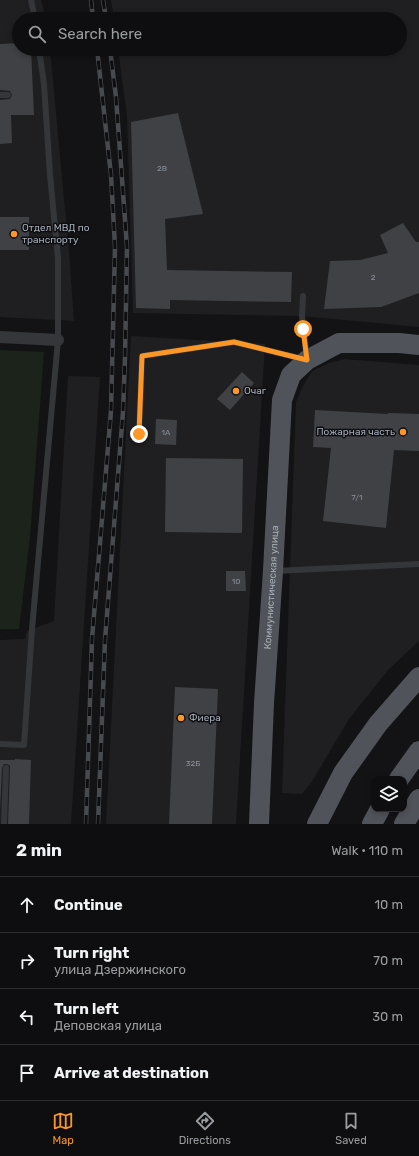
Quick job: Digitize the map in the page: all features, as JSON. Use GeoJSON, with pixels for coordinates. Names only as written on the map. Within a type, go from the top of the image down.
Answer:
{"type":"FeatureCollection","features":[{"type":"Feature","properties":{"kind":"main road","name":"Коммунистическая улица"},"geometry":{"type":"LineString","coordinates":[[259,824],[264,703],[274,571],[282,400],[291,375],[307,360],[339,343],[419,345]]}},
{"type":"Feature","properties":{"kind":"main road"},"geometry":{"type":"LineString","coordinates":[[317,824],[343,773],[378,724],[419,677]]}},
{"type":"Feature","properties":{"kind":"main road"},"geometry":{"type":"LineString","coordinates":[[401,776],[419,751]]}},
{"type":"Feature","properties":{"kind":"main road"},"geometry":{"type":"LineString","coordinates":[[404,824],[419,799]]}},
{"type":"Feature","properties":{"kind":"main road"},"geometry":{"type":"LineString","coordinates":[[372,824],[378,812]]}},
{"type":"Feature","properties":{"kind":"street"},"geometry":{"type":"LineString","coordinates":[[0,337],[58,340]]}},
{"type":"Feature","properties":{"kind":"lane"},"geometry":{"type":"LineString","coordinates":[[31,0],[34,12]]}},
{"type":"Feature","properties":{"kind":"lane"},"geometry":{"type":"LineString","coordinates":[[0,744],[24,745],[32,629],[58,340],[58,258],[50,175],[44,84],[40,56]]}},
{"type":"Feature","properties":{"kind":"lane"},"geometry":{"type":"LineString","coordinates":[[0,94],[8,95]]}},
{"type":"Feature","properties":{"kind":"lane"},"geometry":{"type":"LineString","coordinates":[[139,434],[142,356],[234,342],[307,360],[302,316],[303,296]]}},
{"type":"Feature","properties":{"kind":"lane"},"geometry":{"type":"LineString","coordinates":[[274,571],[419,564]]}},
{"type":"Feature","properties":{"kind":"lane"},"geometry":{"type":"LineString","coordinates":[[4,824],[6,768]]}},
{"type":"Feature","properties":{"kind":"shaded area"},"geometry":{"type":"Polygon","coordinates":[[[0,0],[41,0],[44,12],[12,12],[12,56],[51,56],[74,321],[0,317],[0,0]]]}},
{"type":"Feature","properties":{"kind":"shaded area"},"geometry":{"type":"Polygon","coordinates":[[[111,0],[419,0],[419,327],[302,316],[133,313],[127,116],[119,56],[407,56],[407,12],[113,12],[111,0]]]}},
{"type":"Feature","properties":{"kind":"shaded area"},"geometry":{"type":"Polygon","coordinates":[[[131,336],[265,344],[236,824],[106,824],[131,336]]]}},
{"type":"Feature","properties":{"kind":"shaded area"},"geometry":{"type":"Polygon","coordinates":[[[0,350],[44,352],[30,537],[19,629],[0,629],[0,350]]]}},
{"type":"Feature","properties":{"kind":"shaded area"},"geometry":{"type":"Polygon","coordinates":[[[344,359],[419,365],[419,641],[388,670],[349,719],[311,783],[302,794],[282,793],[296,402],[312,371],[329,363],[344,359]]]}},
{"type":"Feature","properties":{"kind":"shaded area"},"geometry":{"type":"Polygon","coordinates":[[[68,376],[100,377],[71,824],[0,824],[0,640],[25,639],[27,631],[54,621],[68,376]]]}},
{"type":"Feature","properties":{"kind":"building"},"geometry":{"type":"Polygon","coordinates":[[[12,43],[12,56],[31,56],[34,115],[11,115],[12,143],[0,144],[0,100],[10,99],[12,95],[10,91],[0,90],[0,44],[12,43]]]}},
{"type":"Feature","properties":{"kind":"building"},"geometry":{"type":"Polygon","coordinates":[[[178,113],[203,214],[165,219],[167,270],[292,272],[291,302],[170,300],[170,309],[136,308],[131,122],[178,113]]]}},
{"type":"Feature","properties":{"kind":"building","name":"Отдел МВД по транспорту"},"geometry":{"type":"Polygon","coordinates":[[[0,217],[29,217],[29,250],[0,250],[0,217]]]}},
{"type":"Feature","properties":{"kind":"building"},"geometry":{"type":"Polygon","coordinates":[[[403,223],[416,242],[419,242],[419,293],[381,307],[324,309],[330,261],[360,260],[388,253],[380,235],[403,223]]]}},
{"type":"Feature","properties":{"kind":"building","name":"Очаг"},"geometry":{"type":"Polygon","coordinates":[[[242,372],[254,383],[230,410],[217,399],[242,372]]]}},
{"type":"Feature","properties":{"kind":"building"},"geometry":{"type":"Polygon","coordinates":[[[315,410],[419,414],[419,451],[394,450],[386,528],[323,521],[331,448],[313,447],[315,410]]]}},
{"type":"Feature","properties":{"kind":"building"},"geometry":{"type":"Polygon","coordinates":[[[156,419],[177,420],[176,445],[155,444],[156,419]]]}},
{"type":"Feature","properties":{"kind":"building"},"geometry":{"type":"Polygon","coordinates":[[[166,458],[243,459],[242,533],[165,532],[166,458]]]}},
{"type":"Feature","properties":{"kind":"building"},"geometry":{"type":"Polygon","coordinates":[[[226,571],[245,571],[246,591],[226,591],[226,571]]]}},
{"type":"Feature","properties":{"kind":"building"},"geometry":{"type":"Polygon","coordinates":[[[175,687],[218,689],[212,824],[169,824],[175,687]]]}},
{"type":"Feature","properties":{"kind":"building"},"geometry":{"type":"Polygon","coordinates":[[[0,760],[31,760],[29,824],[8,824],[10,766],[7,764],[4,764],[2,768],[0,810],[0,760]]]}},
{"type":"Feature","properties":{"kind":"railway"},"geometry":{"type":"LineString","coordinates":[[91,0],[92,12]]}},
{"type":"Feature","properties":{"kind":"railway"},"geometry":{"type":"LineString","coordinates":[[103,0],[105,12]]}},
{"type":"Feature","properties":{"kind":"railway"},"geometry":{"type":"LineString","coordinates":[[86,824],[92,639],[111,411],[115,247],[111,175],[98,56]]}},
{"type":"Feature","properties":{"kind":"railway"},"geometry":{"type":"LineString","coordinates":[[98,824],[105,640],[123,412],[127,247],[116,97],[111,56]]}},
{"type":"Feature","properties":{"kind":"place","name":"Отдел МВД по транспорту"},"geometry":{"type":"Point","coordinates":[14,234]}},
{"type":"Feature","properties":{"kind":"place","name":"Очаг"},"geometry":{"type":"Point","coordinates":[236,391]}},
{"type":"Feature","properties":{"kind":"place","name":"Пожарная часть"},"geometry":{"type":"Point","coordinates":[403,432]}},
{"type":"Feature","properties":{"kind":"place","name":"Фиера"},"geometry":{"type":"Point","coordinates":[181,718]}},
{"type":"Feature","properties":{"kind":"route"},"geometry":{"type":"LineString","coordinates":[[139,434],[142,356],[234,342],[307,360],[303,329]]}}]}
